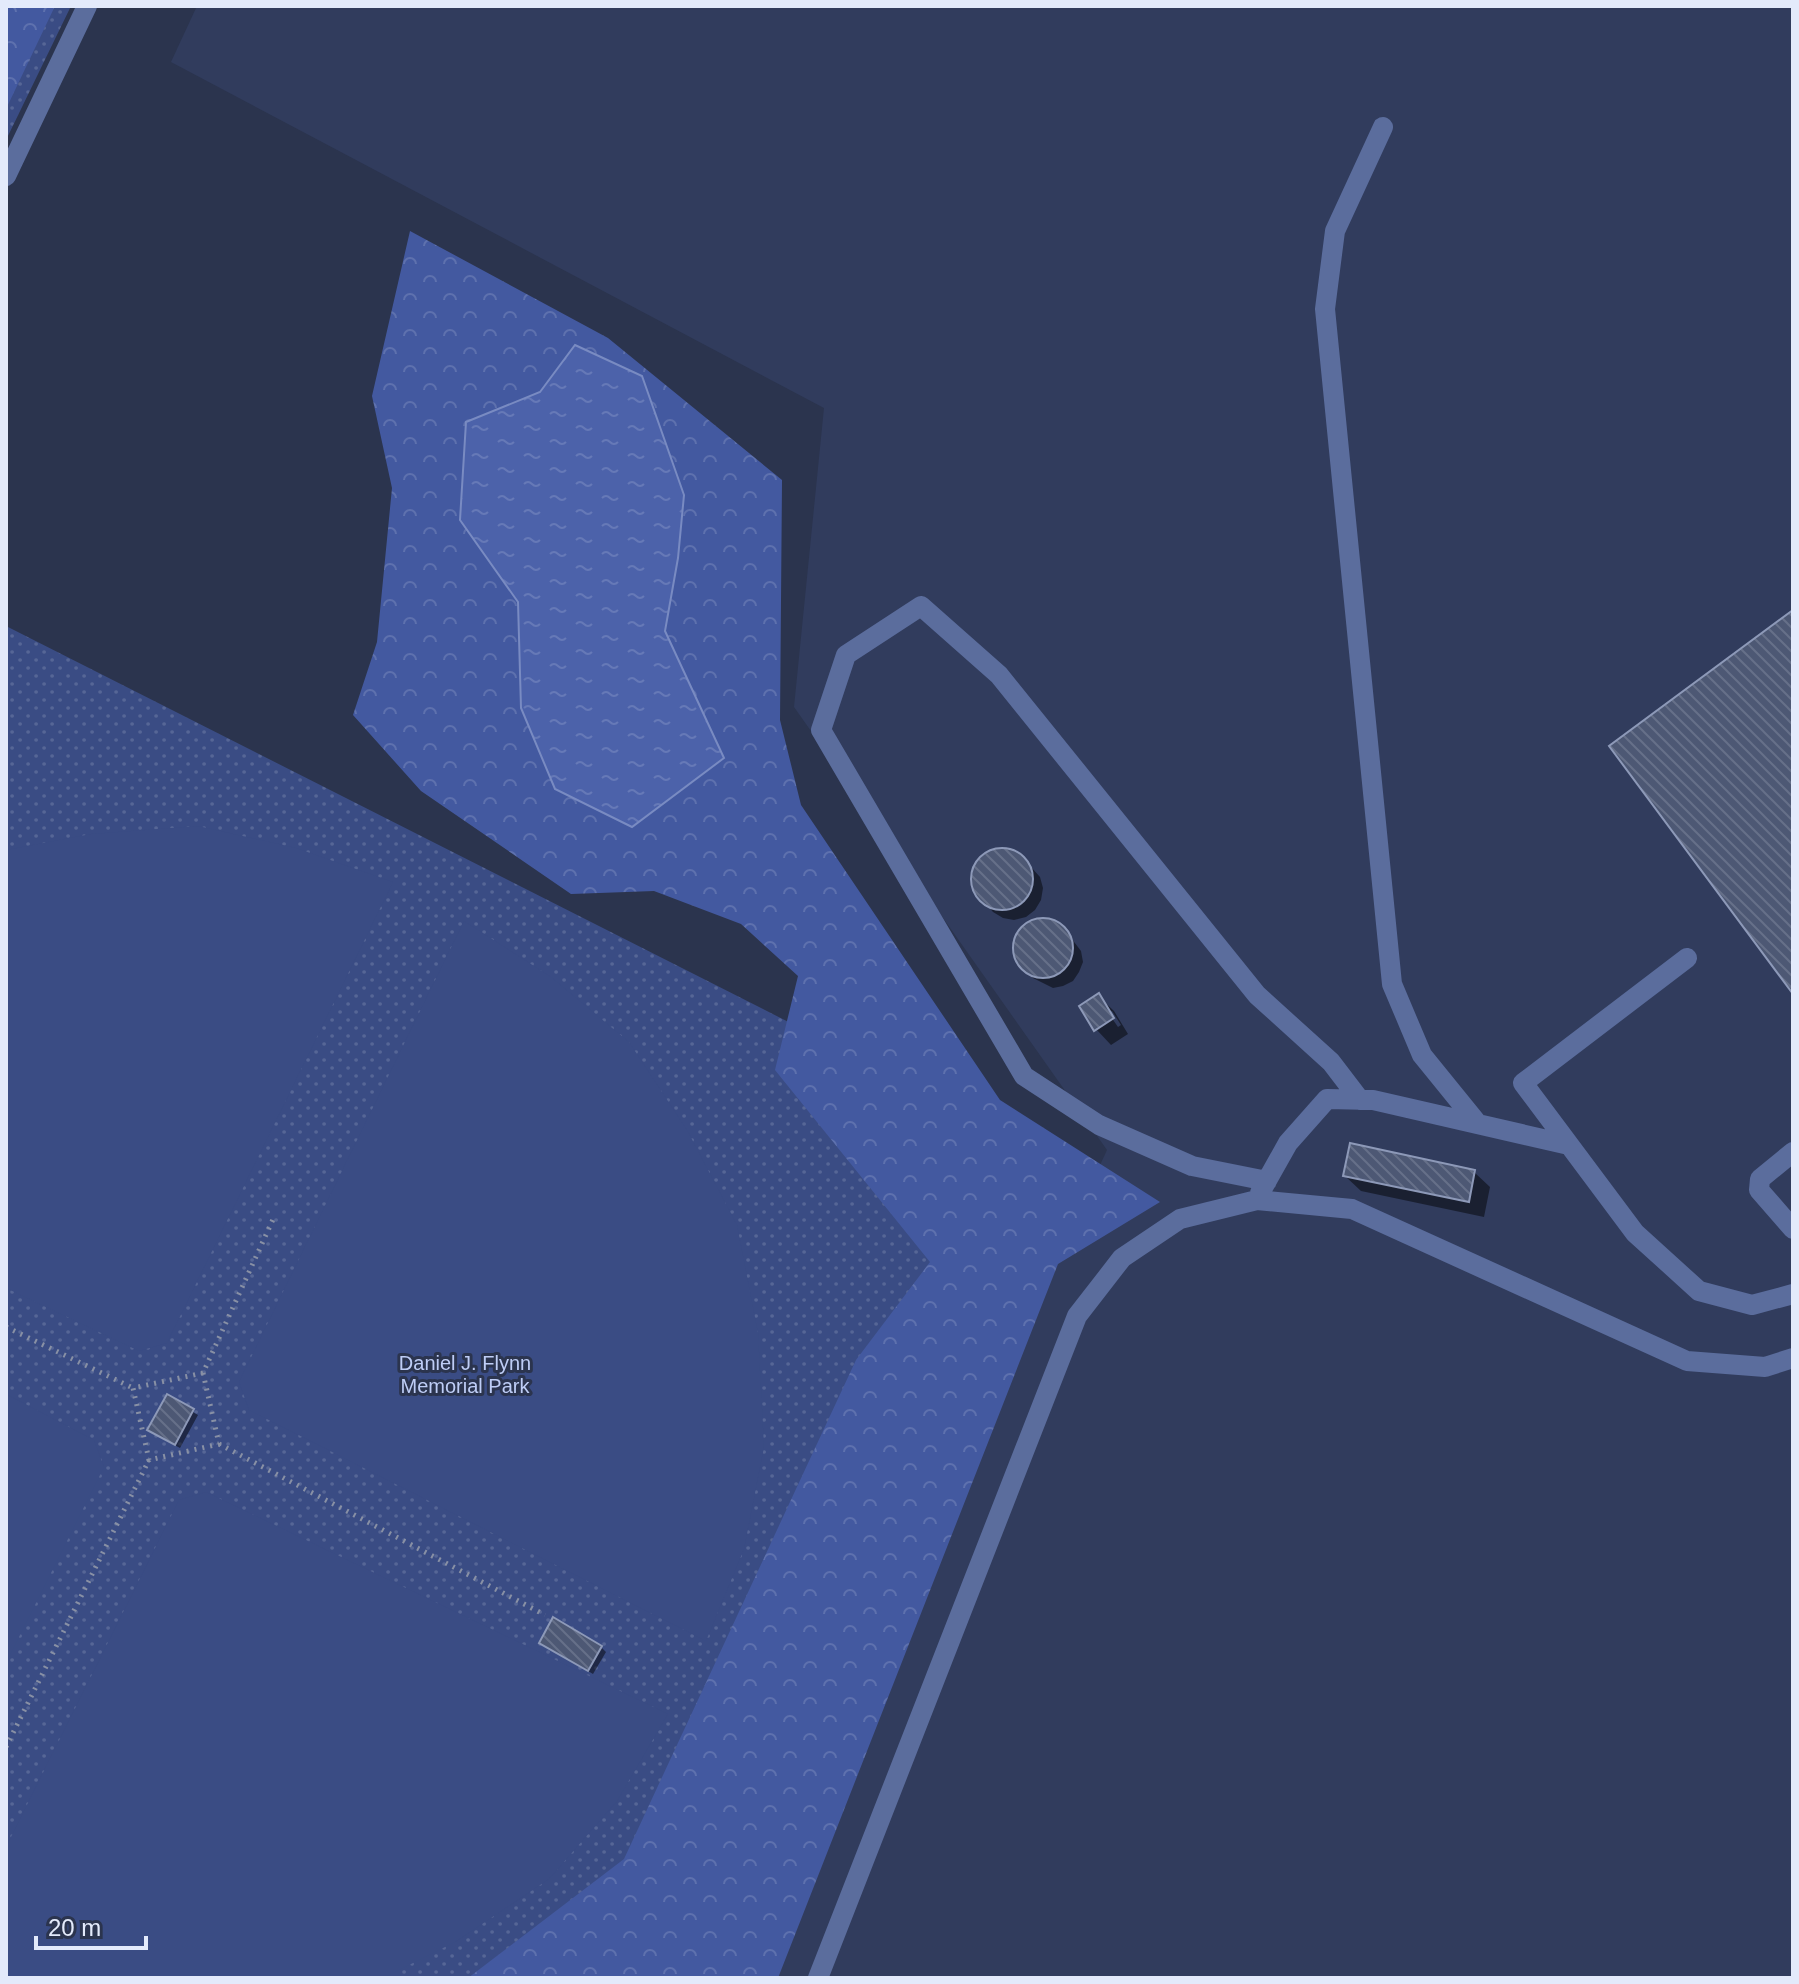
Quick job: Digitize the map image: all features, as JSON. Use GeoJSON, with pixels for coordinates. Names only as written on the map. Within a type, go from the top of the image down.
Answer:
{"type":"FeatureCollection","features":[{"type":"Feature","properties":{"kind":"street"},"geometry":{"type":"LineString","coordinates":[[6,176],[87,6]]}},
{"type":"Feature","properties":{"kind":"street"},"geometry":{"type":"LineString","coordinates":[[1383,127],[1335,231],[1325,309],[1392,984],[1422,1055],[1478,1124]]}},
{"type":"Feature","properties":{"kind":"street"},"geometry":{"type":"LineString","coordinates":[[1267,1181],[1192,1166],[1099,1125],[1024,1076],[821,730],[846,655],[921,606],[999,675],[1257,995],[1331,1062],[1360,1100]]}},
{"type":"Feature","properties":{"kind":"street"},"geometry":{"type":"LineString","coordinates":[[1687,958],[1523,1083],[1635,1233],[1699,1291],[1752,1305],[1793,1294]]}},
{"type":"Feature","properties":{"kind":"street"},"geometry":{"type":"LineString","coordinates":[[1257,1200],[1288,1143],[1327,1099],[1373,1100],[1569,1145]]}},
{"type":"Feature","properties":{"kind":"street"},"geometry":{"type":"LineString","coordinates":[[1793,1152],[1760,1179],[1759,1190],[1793,1229]]}},
{"type":"Feature","properties":{"kind":"street"},"geometry":{"type":"LineString","coordinates":[[818,1978],[1077,1316],[1122,1258],[1180,1219],[1257,1200],[1352,1209],[1687,1361],[1765,1367],[1793,1358]]}},
{"type":"Feature","properties":{"kind":"path"},"geometry":{"type":"LineString","coordinates":[[219,1444],[203,1373],[275,1215]]}},
{"type":"Feature","properties":{"kind":"path"},"geometry":{"type":"LineString","coordinates":[[6,1327],[133,1388],[203,1373]]}},
{"type":"Feature","properties":{"kind":"path"},"geometry":{"type":"LineString","coordinates":[[6,1747],[149,1460],[133,1388]]}},
{"type":"Feature","properties":{"kind":"path"},"geometry":{"type":"LineString","coordinates":[[149,1460],[219,1444],[545,1615]]}},
{"type":"Feature","properties":{"kind":"shaded area"},"geometry":{"type":"Polygon","coordinates":[[[197,6],[1793,6],[1793,1978],[724,1978],[1107,1150],[794,707],[824,408],[171,62],[197,6]]]}},
{"type":"Feature","properties":{"kind":"green space"},"geometry":{"type":"Polygon","coordinates":[[[6,6],[71,6],[6,140],[6,6]]]}},
{"type":"Feature","properties":{"kind":"green space"},"geometry":{"type":"Polygon","coordinates":[[[6,6],[55,6],[6,109],[6,6]]]}},
{"type":"Feature","properties":{"kind":"green space"},"geometry":{"type":"Polygon","coordinates":[[[410,231],[608,338],[782,480],[780,720],[801,805],[1000,1100],[1160,1202],[1058,1264],[778,1978],[468,1978],[624,1859],[856,1360],[930,1262],[775,1070],[798,976],[741,924],[654,891],[571,894],[421,791],[353,715],[377,642],[392,488],[372,396],[410,231]],[[540,392],[466,422],[518,602],[521,708],[724,758],[665,631],[678,558],[540,392]]]}},
{"type":"Feature","properties":{"kind":"green space","name":"Daniel J. Flynn Memorial Park"},"geometry":{"type":"Polygon","coordinates":[[[6,626],[913,1085],[1032,1216],[706,1978],[6,1978],[6,626]]]}},
{"type":"Feature","properties":{"kind":"green space"},"geometry":{"type":"Polygon","coordinates":[[[198,826],[296,848],[393,882],[167,1343],[139,1351],[6,1288],[6,850],[91,834],[198,826]]]}},
{"type":"Feature","properties":{"kind":"green space"},"geometry":{"type":"Polygon","coordinates":[[[464,921],[551,977],[629,1042],[687,1130],[737,1225],[758,1333],[764,1447],[744,1549],[706,1641],[249,1410],[239,1382],[464,921]]]}},
{"type":"Feature","properties":{"kind":"green space"},"geometry":{"type":"Polygon","coordinates":[[[6,1394],[94,1440],[104,1467],[6,1663],[6,1394]]]}},
{"type":"Feature","properties":{"kind":"green space"},"geometry":{"type":"Polygon","coordinates":[[[206,1492],[668,1714],[617,1801],[549,1879],[455,1942],[383,1978],[6,1978],[6,1847],[179,1500],[206,1492]]]}},
{"type":"Feature","properties":{"kind":"water"},"geometry":{"type":"Polygon","coordinates":[[[575,345],[642,376],[684,495],[678,558],[665,631],[724,758],[632,827],[555,789],[521,708],[518,602],[460,520],[466,422],[540,392],[575,345]]]}},
{"type":"Feature","properties":{"kind":"building"},"geometry":{"type":"Polygon","coordinates":[[[1793,610],[1793,994],[1609,746],[1793,610]]]}},
{"type":"Feature","properties":{"kind":"building"},"geometry":{"type":"Polygon","coordinates":[[[996,848],[1008,848],[1024,857],[1031,867],[1031,891],[1024,901],[1008,910],[996,910],[976,896],[971,885],[971,873],[985,853],[996,848]]]}},
{"type":"Feature","properties":{"kind":"building"},"geometry":{"type":"Polygon","coordinates":[[[1043,918],[1054,920],[1064,927],[1071,937],[1071,959],[1064,969],[1054,976],[1043,978],[1032,976],[1022,969],[1015,959],[1013,948],[1015,937],[1022,927],[1032,920],[1043,918]]]}},
{"type":"Feature","properties":{"kind":"building"},"geometry":{"type":"Polygon","coordinates":[[[1099,993],[1114,1018],[1094,1031],[1079,1006],[1099,993]]]}},
{"type":"Feature","properties":{"kind":"building"},"geometry":{"type":"Polygon","coordinates":[[[1350,1143],[1475,1170],[1469,1202],[1343,1176],[1350,1143]]]}},
{"type":"Feature","properties":{"kind":"building"},"geometry":{"type":"Polygon","coordinates":[[[167,1394],[194,1409],[175,1445],[147,1430],[167,1394]]]}},
{"type":"Feature","properties":{"kind":"building"},"geometry":{"type":"Polygon","coordinates":[[[553,1617],[602,1646],[588,1671],[539,1643],[553,1617]]]}}]}
